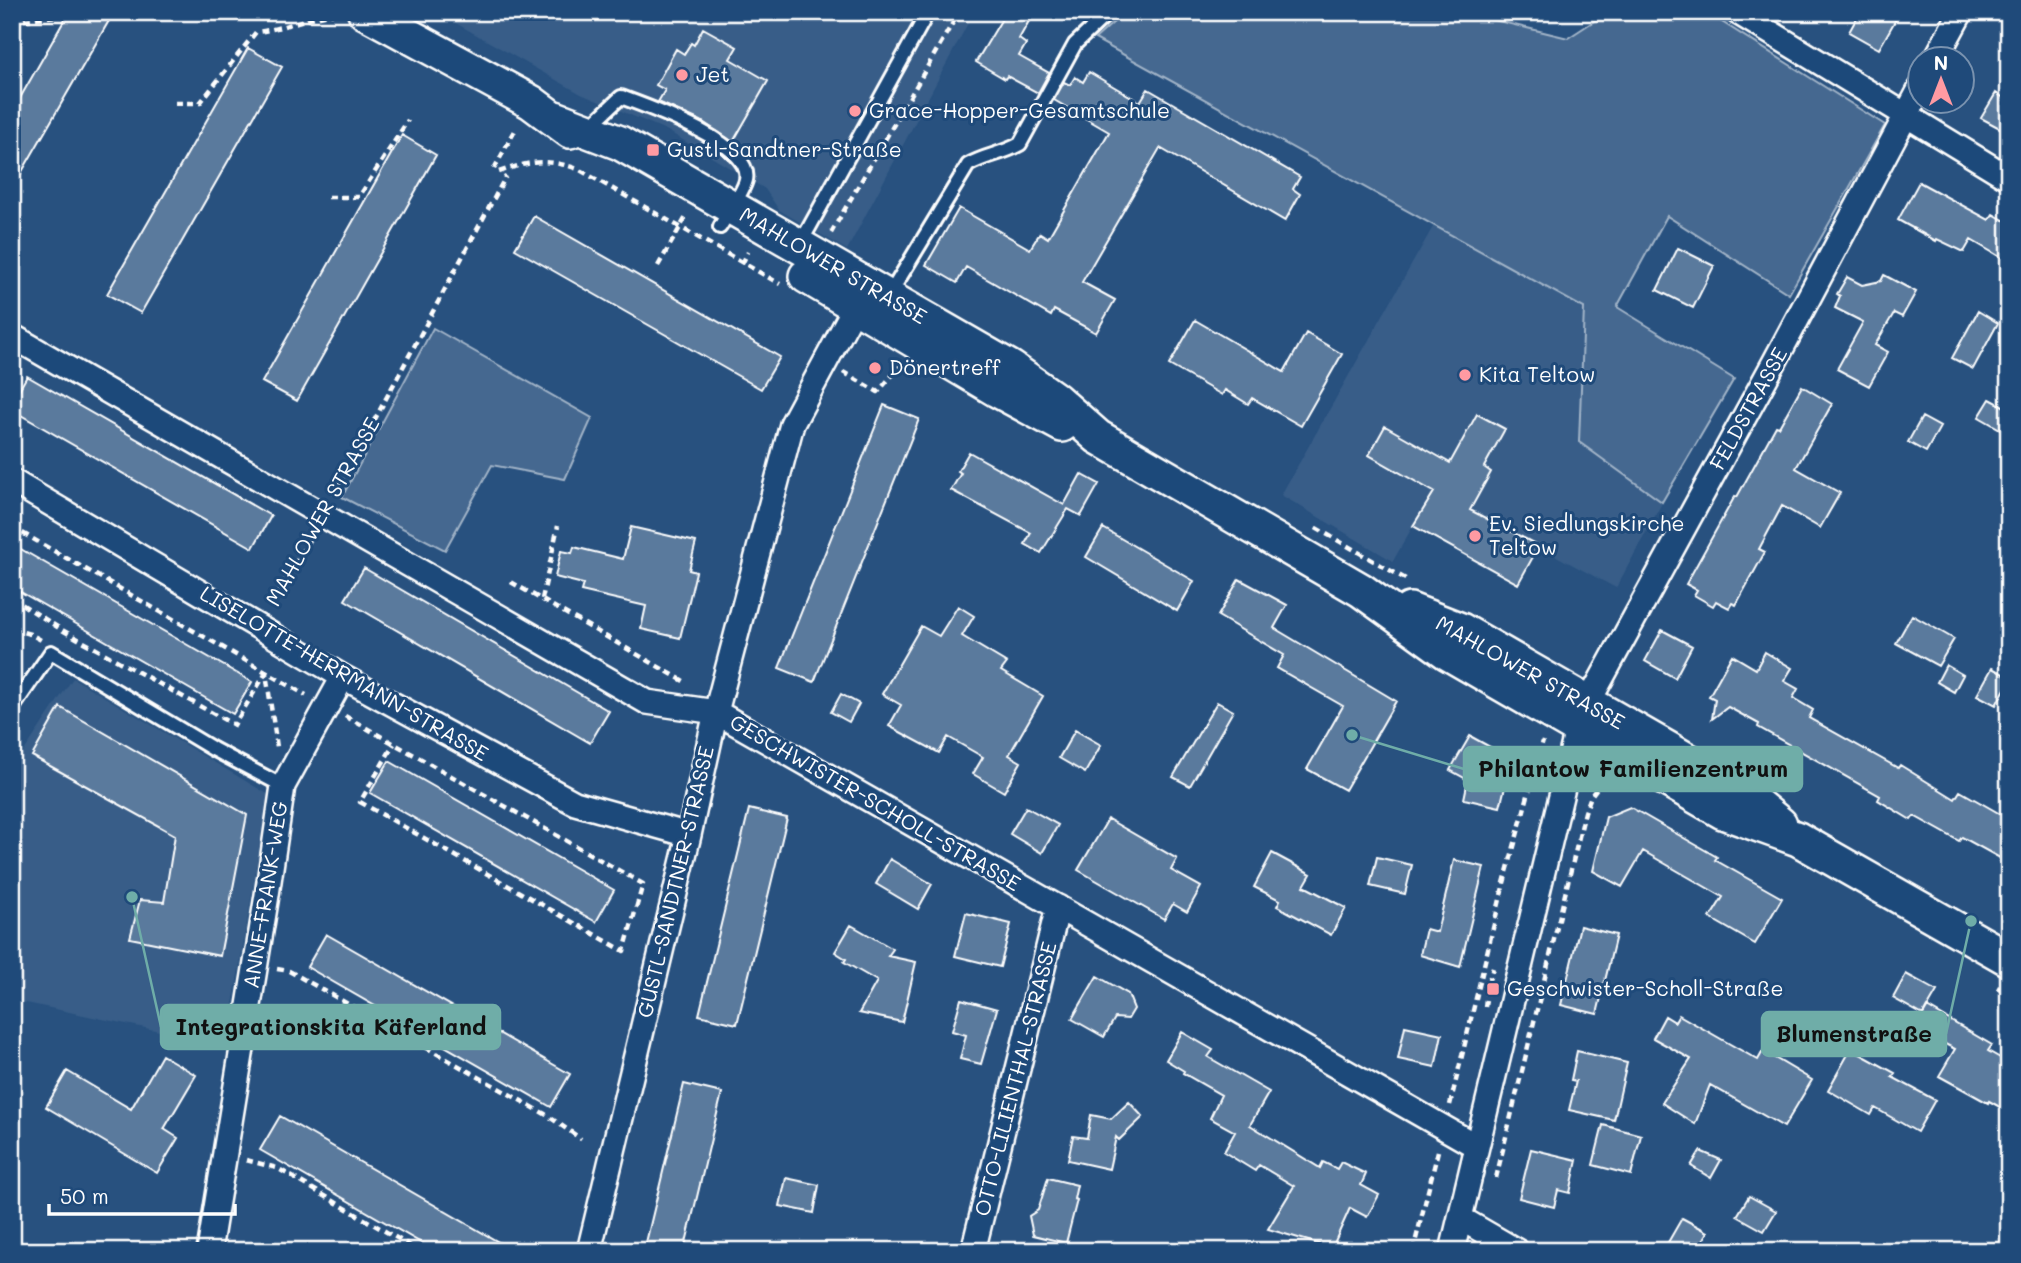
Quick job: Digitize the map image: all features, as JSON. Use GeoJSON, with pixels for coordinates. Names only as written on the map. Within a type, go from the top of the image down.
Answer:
{"type":"FeatureCollection","features":[{"type":"Feature","properties":{"kind":"main road","name":"MAHLOWER STRASSE"},"geometry":{"type":"LineString","coordinates":[[365,12],[531,102],[539,117],[601,157],[725,217],[872,301],[1011,368],[1055,399],[1098,437],[1361,590],[1461,630],[1583,716],[1739,790],[1798,839],[2009,959]]}},
{"type":"Feature","properties":{"kind":"main road","name":"MAHLOWER STRASSE"},"geometry":{"type":"LineString","coordinates":[[539,117],[620,143],[725,217],[813,243],[872,301]]}},
{"type":"Feature","properties":{"kind":"street"},"geometry":{"type":"LineString","coordinates":[[1737,12],[2009,178]]}},
{"type":"Feature","properties":{"kind":"street"},"geometry":{"type":"LineString","coordinates":[[1943,46],[1961,12]]}},
{"type":"Feature","properties":{"kind":"street","name":"FELDSTRASSE"},"geometry":{"type":"LineString","coordinates":[[1452,1251],[1583,716],[1905,116]]}},
{"type":"Feature","properties":{"kind":"street","name":"GUSTL-SANDTNER-STRASSE"},"geometry":{"type":"LineString","coordinates":[[589,1251],[716,712],[792,424],[824,362],[872,301]]}},
{"type":"Feature","properties":{"kind":"street","name":"GESCHWISTER-SCHOLL-STRASSE"},"geometry":{"type":"LineString","coordinates":[[12,336],[647,702],[716,712],[1476,1146]]}},
{"type":"Feature","properties":{"kind":"street","name":"LISELOTTE-HERRMANN-STRASSE"},"geometry":{"type":"LineString","coordinates":[[12,481],[343,677],[575,803],[689,835]]}},
{"type":"Feature","properties":{"kind":"street","name":"ANNE-FRANK-WEG"},"geometry":{"type":"LineString","coordinates":[[209,1251],[283,786],[343,677]]}},
{"type":"Feature","properties":{"kind":"street","name":"OTTO-LILIENTHAL-STRASSE"},"geometry":{"type":"LineString","coordinates":[[973,1251],[1058,907]]}},
{"type":"Feature","properties":{"kind":"street"},"geometry":{"type":"LineString","coordinates":[[1460,1218],[1517,1251]]}},
{"type":"Feature","properties":{"kind":"lane"},"geometry":{"type":"LineString","coordinates":[[813,243],[928,12]]}},
{"type":"Feature","properties":{"kind":"lane"},"geometry":{"type":"LineString","coordinates":[[872,301],[968,165],[982,157],[1006,152],[1020,144],[1075,44],[1109,12]]}},
{"type":"Feature","properties":{"kind":"lane"},"geometry":{"type":"LineString","coordinates":[[586,130],[621,97],[673,116],[729,149],[744,162],[747,179],[725,217]]}},
{"type":"Feature","properties":{"kind":"lane"},"geometry":{"type":"LineString","coordinates":[[12,709],[51,652],[212,749],[283,786]]}},
{"type":"Feature","properties":{"kind":"path"},"geometry":{"type":"LineString","coordinates":[[23,20],[57,16],[59,12]]}},
{"type":"Feature","properties":{"kind":"path"},"geometry":{"type":"LineString","coordinates":[[175,103],[200,103],[256,33],[326,14],[350,12]]}},
{"type":"Feature","properties":{"kind":"path"},"geometry":{"type":"LineString","coordinates":[[813,243],[959,12]]}},
{"type":"Feature","properties":{"kind":"path"},"geometry":{"type":"LineString","coordinates":[[539,117],[496,171],[530,161],[555,161],[578,169],[742,264],[748,252]]}},
{"type":"Feature","properties":{"kind":"path"},"geometry":{"type":"LineString","coordinates":[[328,197],[359,197],[408,120]]}},
{"type":"Feature","properties":{"kind":"path","name":"MAHLOWER STRASSE"},"geometry":{"type":"LineString","coordinates":[[259,626],[323,516],[506,176]]}},
{"type":"Feature","properties":{"kind":"path"},"geometry":{"type":"LineString","coordinates":[[658,266],[685,217]]}},
{"type":"Feature","properties":{"kind":"path"},"geometry":{"type":"LineString","coordinates":[[824,362],[878,392],[905,360]]}},
{"type":"Feature","properties":{"kind":"path"},"geometry":{"type":"LineString","coordinates":[[542,599],[558,526]]}},
{"type":"Feature","properties":{"kind":"path"},"geometry":{"type":"LineString","coordinates":[[511,582],[690,685]]}},
{"type":"Feature","properties":{"kind":"path"},"geometry":{"type":"LineString","coordinates":[[12,598],[62,630],[234,725],[266,673],[283,786]]}},
{"type":"Feature","properties":{"kind":"path"},"geometry":{"type":"LineString","coordinates":[[12,629],[30,634],[51,646]]}},
{"type":"Feature","properties":{"kind":"path"},"geometry":{"type":"LineString","coordinates":[[1413,1251],[1504,883],[1543,740]]}},
{"type":"Feature","properties":{"kind":"path"},"geometry":{"type":"LineString","coordinates":[[394,744],[360,802],[624,951],[643,884]]}},
{"type":"Feature","properties":{"kind":"path"},"geometry":{"type":"LineString","coordinates":[[1493,1189],[1585,812],[1591,796],[1609,773]]}},
{"type":"Feature","properties":{"kind":"path"},"geometry":{"type":"LineString","coordinates":[[256,966],[289,971],[545,1114],[581,1139]]}},
{"type":"Feature","properties":{"kind":"path"},"geometry":{"type":"LineString","coordinates":[[225,1155],[277,1168],[419,1251]]}},
{"type":"Feature","properties":{"kind":"shaded area"},"geometry":{"type":"Polygon","coordinates":[[[436,12],[974,12],[847,250],[779,210],[765,189],[666,130],[581,94],[436,12]]]}},
{"type":"Feature","properties":{"kind":"shaded area"},"geometry":{"type":"Polygon","coordinates":[[[1125,12],[1461,12],[1568,38],[1608,12],[1706,12],[1885,125],[1789,294],[1667,216],[1617,307],[1734,379],[1662,502],[1579,442],[1584,308],[1095,39],[1125,12]]]}},
{"type":"Feature","properties":{"kind":"shaded area","name":"Kita Teltow"},"geometry":{"type":"Polygon","coordinates":[[[1434,225],[1584,308],[1579,442],[1662,503],[1616,588],[1470,510],[1413,526],[1393,561],[1281,495],[1434,225]]]}},
{"type":"Feature","properties":{"kind":"shaded area"},"geometry":{"type":"Polygon","coordinates":[[[433,328],[592,418],[565,479],[492,465],[445,550],[342,497],[433,328]]]}},
{"type":"Feature","properties":{"kind":"shaded area"},"geometry":{"type":"Polygon","coordinates":[[[73,678],[269,795],[226,1045],[12,1000],[12,769],[73,678]]]}},
{"type":"Feature","properties":{"kind":"building"},"geometry":{"type":"Polygon","coordinates":[[[69,12],[114,12],[12,189],[12,112],[69,12]]]}},
{"type":"Feature","properties":{"kind":"building"},"geometry":{"type":"Polygon","coordinates":[[[1006,12],[1034,12],[1019,39],[1026,44],[1019,56],[1049,73],[1038,93],[1007,76],[1005,79],[976,62],[1006,12]]]}},
{"type":"Feature","properties":{"kind":"building"},"geometry":{"type":"Polygon","coordinates":[[[1860,12],[1900,12],[1879,49],[1849,32],[1860,12]]]}},
{"type":"Feature","properties":{"kind":"building"},"geometry":{"type":"Polygon","coordinates":[[[703,28],[737,47],[730,59],[768,81],[733,142],[701,121],[658,102],[665,90],[656,85],[676,49],[684,54],[691,43],[694,45],[703,28]]]}},
{"type":"Feature","properties":{"kind":"building"},"geometry":{"type":"Polygon","coordinates":[[[248,48],[282,67],[141,313],[107,294],[248,48]]]}},
{"type":"Feature","properties":{"kind":"building"},"geometry":{"type":"Polygon","coordinates":[[[1089,72],[1140,102],[1148,89],[1300,177],[1293,189],[1300,194],[1285,221],[1160,148],[1082,282],[1115,300],[1096,333],[1054,310],[1051,316],[966,267],[957,283],[926,265],[959,208],[1030,249],[1040,233],[1048,238],[1109,132],[1054,100],[1064,82],[1070,85],[1075,77],[1083,82],[1089,72]]]}},
{"type":"Feature","properties":{"kind":"building"},"geometry":{"type":"Polygon","coordinates":[[[1996,93],[2009,101],[2009,133],[1981,118],[1996,93]]]}},
{"type":"Feature","properties":{"kind":"building"},"geometry":{"type":"Polygon","coordinates":[[[402,135],[436,155],[297,401],[262,382],[402,135]]]}},
{"type":"Feature","properties":{"kind":"building"},"geometry":{"type":"Polygon","coordinates":[[[1919,182],[1989,220],[1993,214],[2009,223],[2009,262],[1971,240],[1964,252],[1937,239],[1936,241],[1898,220],[1919,182]]]}},
{"type":"Feature","properties":{"kind":"building"},"geometry":{"type":"Polygon","coordinates":[[[534,216],[780,357],[761,389],[515,249],[534,216]]]}},
{"type":"Feature","properties":{"kind":"building"},"geometry":{"type":"Polygon","coordinates":[[[1678,248],[1714,266],[1693,308],[1657,290],[1678,248]]]}},
{"type":"Feature","properties":{"kind":"building"},"geometry":{"type":"Polygon","coordinates":[[[1884,275],[1916,292],[1902,317],[1894,313],[1875,345],[1888,352],[1869,386],[1837,369],[1863,322],[1835,308],[1840,296],[1837,294],[1847,277],[1862,285],[1881,281],[1884,275]]]}},
{"type":"Feature","properties":{"kind":"building"},"geometry":{"type":"Polygon","coordinates":[[[1978,311],[1998,323],[1973,369],[1952,358],[1978,311]]]}},
{"type":"Feature","properties":{"kind":"building"},"geometry":{"type":"Polygon","coordinates":[[[1195,320],[1284,372],[1306,333],[1342,354],[1301,426],[1252,398],[1248,404],[1225,390],[1222,395],[1169,365],[1195,320]]]}},
{"type":"Feature","properties":{"kind":"building"},"geometry":{"type":"Polygon","coordinates":[[[27,376],[271,516],[253,548],[12,410],[12,402],[27,376]]]}},
{"type":"Feature","properties":{"kind":"building"},"geometry":{"type":"Polygon","coordinates":[[[1802,386],[1832,404],[1796,468],[1840,493],[1820,528],[1782,506],[1759,549],[1765,552],[1736,605],[1732,603],[1729,608],[1716,601],[1713,606],[1694,595],[1697,590],[1686,584],[1776,426],[1779,427],[1802,386]]]}},
{"type":"Feature","properties":{"kind":"building"},"geometry":{"type":"Polygon","coordinates":[[[1990,399],[2009,409],[2009,434],[1979,417],[1990,399]]]}},
{"type":"Feature","properties":{"kind":"building"},"geometry":{"type":"Polygon","coordinates":[[[884,405],[919,419],[814,682],[779,668],[884,405]]]}},
{"type":"Feature","properties":{"kind":"building"},"geometry":{"type":"Polygon","coordinates":[[[1477,414],[1505,429],[1484,467],[1491,472],[1470,510],[1539,546],[1518,584],[1413,526],[1434,492],[1369,455],[1385,426],[1450,463],[1477,414]]]}},
{"type":"Feature","properties":{"kind":"building"},"geometry":{"type":"Polygon","coordinates":[[[1922,417],[1940,427],[1926,452],[1908,442],[1922,417]]]}},
{"type":"Feature","properties":{"kind":"building"},"geometry":{"type":"Polygon","coordinates":[[[969,452],[1064,505],[1081,474],[1099,484],[1081,516],[1068,509],[1041,553],[1025,544],[1031,533],[951,490],[969,452]]]}},
{"type":"Feature","properties":{"kind":"building"},"geometry":{"type":"Polygon","coordinates":[[[631,527],[696,542],[689,570],[696,572],[680,638],[641,629],[646,606],[581,591],[583,584],[555,577],[561,551],[572,553],[574,547],[623,559],[631,527]]]}},
{"type":"Feature","properties":{"kind":"building"},"geometry":{"type":"Polygon","coordinates":[[[1103,528],[1194,581],[1177,611],[1086,557],[1103,528]]]}},
{"type":"Feature","properties":{"kind":"building"},"geometry":{"type":"Polygon","coordinates":[[[12,544],[252,682],[233,714],[12,587],[12,544]]]}},
{"type":"Feature","properties":{"kind":"building"},"geometry":{"type":"Polygon","coordinates":[[[364,568],[609,711],[590,743],[345,600],[364,568]]]}},
{"type":"Feature","properties":{"kind":"building"},"geometry":{"type":"Polygon","coordinates":[[[1239,579],[1287,605],[1274,628],[1396,701],[1345,790],[1307,769],[1343,706],[1277,668],[1284,655],[1218,616],[1239,579]]]}},
{"type":"Feature","properties":{"kind":"building"},"geometry":{"type":"Polygon","coordinates":[[[958,606],[974,616],[962,636],[1007,663],[1001,671],[1043,696],[1009,755],[1021,762],[1004,792],[973,774],[983,757],[948,737],[939,753],[889,726],[901,705],[882,694],[921,626],[939,636],[958,606]]]}},
{"type":"Feature","properties":{"kind":"building"},"geometry":{"type":"Polygon","coordinates":[[[1912,615],[1954,639],[1938,666],[1896,643],[1912,615]]]}},
{"type":"Feature","properties":{"kind":"building"},"geometry":{"type":"Polygon","coordinates":[[[1662,630],[1692,646],[1675,678],[1645,661],[1662,630]]]}},
{"type":"Feature","properties":{"kind":"building"},"geometry":{"type":"Polygon","coordinates":[[[1765,652],[1792,668],[1784,681],[1798,689],[1793,698],[1813,710],[1809,718],[1898,768],[1900,765],[1955,799],[1960,791],[2009,819],[2009,863],[1962,837],[1959,841],[1914,816],[1911,820],[1878,800],[1880,796],[1758,727],[1759,724],[1728,707],[1712,719],[1715,699],[1709,696],[1732,655],[1756,669],[1765,652]]]}},
{"type":"Feature","properties":{"kind":"building"},"geometry":{"type":"Polygon","coordinates":[[[1946,665],[1963,675],[1954,692],[1937,682],[1946,665]]]}},
{"type":"Feature","properties":{"kind":"building"},"geometry":{"type":"Polygon","coordinates":[[[1992,668],[2009,677],[2009,682],[1996,705],[1977,695],[1992,668]]]}},
{"type":"Feature","properties":{"kind":"building"},"geometry":{"type":"Polygon","coordinates":[[[841,694],[859,704],[849,722],[831,712],[841,694]]]}},
{"type":"Feature","properties":{"kind":"building"},"geometry":{"type":"Polygon","coordinates":[[[1217,702],[1233,711],[1190,786],[1173,777],[1217,702]]]}},
{"type":"Feature","properties":{"kind":"building"},"geometry":{"type":"Polygon","coordinates":[[[60,707],[247,815],[220,956],[130,938],[140,900],[164,902],[175,835],[32,756],[60,707]]]}},
{"type":"Feature","properties":{"kind":"building"},"geometry":{"type":"Polygon","coordinates":[[[1075,730],[1101,745],[1085,773],[1059,758],[1075,730]]]}},
{"type":"Feature","properties":{"kind":"building"},"geometry":{"type":"Polygon","coordinates":[[[1470,736],[1512,759],[1500,807],[1464,799],[1468,780],[1450,770],[1470,736]]]}},
{"type":"Feature","properties":{"kind":"building"},"geometry":{"type":"Polygon","coordinates":[[[389,761],[614,890],[596,922],[370,793],[389,761]]]}},
{"type":"Feature","properties":{"kind":"building"},"geometry":{"type":"Polygon","coordinates":[[[1026,807],[1058,825],[1042,853],[1010,834],[1026,807]]]}},
{"type":"Feature","properties":{"kind":"building"},"geometry":{"type":"Polygon","coordinates":[[[1630,807],[1782,898],[1755,944],[1710,918],[1723,897],[1643,851],[1622,887],[1593,871],[1606,817],[1630,807]]]}},
{"type":"Feature","properties":{"kind":"building"},"geometry":{"type":"Polygon","coordinates":[[[749,809],[787,818],[737,1024],[699,1015],[749,809]]]}},
{"type":"Feature","properties":{"kind":"building"},"geometry":{"type":"Polygon","coordinates":[[[1108,819],[1177,859],[1171,870],[1201,887],[1187,912],[1173,904],[1164,919],[1078,870],[1108,819]]]}},
{"type":"Feature","properties":{"kind":"building"},"geometry":{"type":"Polygon","coordinates":[[[1272,853],[1311,874],[1304,886],[1346,908],[1331,935],[1277,906],[1280,900],[1254,887],[1272,853]]]}},
{"type":"Feature","properties":{"kind":"building"},"geometry":{"type":"Polygon","coordinates":[[[1377,857],[1412,865],[1405,894],[1370,886],[1377,857]]]}},
{"type":"Feature","properties":{"kind":"building"},"geometry":{"type":"Polygon","coordinates":[[[890,859],[932,884],[918,909],[876,884],[890,859]]]}},
{"type":"Feature","properties":{"kind":"building"},"geometry":{"type":"Polygon","coordinates":[[[1454,860],[1484,867],[1460,967],[1420,955],[1426,929],[1437,932],[1454,860]]]}},
{"type":"Feature","properties":{"kind":"building"},"geometry":{"type":"Polygon","coordinates":[[[966,913],[1011,924],[1000,967],[955,956],[966,913]]]}},
{"type":"Feature","properties":{"kind":"building"},"geometry":{"type":"Polygon","coordinates":[[[851,925],[893,949],[888,956],[916,962],[902,1022],[859,1013],[877,981],[844,962],[846,959],[835,952],[851,925]]]}},
{"type":"Feature","properties":{"kind":"building"},"geometry":{"type":"Polygon","coordinates":[[[1580,926],[1616,935],[1597,1014],[1561,1005],[1580,926]]]}},
{"type":"Feature","properties":{"kind":"building"},"geometry":{"type":"Polygon","coordinates":[[[326,934],[570,1074],[551,1107],[307,967],[326,934]]]}},
{"type":"Feature","properties":{"kind":"building"},"geometry":{"type":"Polygon","coordinates":[[[1906,974],[1937,991],[1923,1015],[1893,998],[1906,974]]]}},
{"type":"Feature","properties":{"kind":"building"},"geometry":{"type":"Polygon","coordinates":[[[1097,976],[1128,994],[1134,1009],[1128,1019],[1115,1018],[1104,1037],[1072,1019],[1097,976]]]}},
{"type":"Feature","properties":{"kind":"building"},"geometry":{"type":"Polygon","coordinates":[[[961,999],[997,1009],[981,1064],[960,1059],[966,1035],[952,1031],[961,999]]]}},
{"type":"Feature","properties":{"kind":"building"},"geometry":{"type":"Polygon","coordinates":[[[1927,1007],[1992,1045],[1988,1051],[2009,1063],[2009,1112],[1939,1076],[1955,1049],[1915,1029],[1927,1007]]]}},
{"type":"Feature","properties":{"kind":"building"},"geometry":{"type":"Polygon","coordinates":[[[1679,1015],[1758,1060],[1763,1051],[1812,1080],[1784,1127],[1710,1085],[1695,1124],[1662,1103],[1691,1059],[1653,1038],[1665,1016],[1675,1022],[1679,1015]]]}},
{"type":"Feature","properties":{"kind":"building"},"geometry":{"type":"Polygon","coordinates":[[[1405,1026],[1442,1034],[1435,1067],[1398,1059],[1405,1026]]]}},
{"type":"Feature","properties":{"kind":"building"},"geometry":{"type":"Polygon","coordinates":[[[1182,1032],[1213,1050],[1208,1057],[1269,1092],[1250,1125],[1320,1168],[1323,1162],[1337,1169],[1341,1162],[1366,1174],[1361,1185],[1379,1195],[1367,1217],[1350,1208],[1332,1248],[1268,1229],[1294,1186],[1259,1165],[1255,1171],[1224,1152],[1235,1132],[1210,1118],[1221,1095],[1166,1060],[1182,1032]]]}},
{"type":"Feature","properties":{"kind":"building"},"geometry":{"type":"Polygon","coordinates":[[[1851,1049],[1895,1073],[1892,1077],[1935,1100],[1917,1132],[1875,1108],[1871,1115],[1828,1090],[1851,1049]]]}},
{"type":"Feature","properties":{"kind":"building"},"geometry":{"type":"Polygon","coordinates":[[[1577,1051],[1627,1063],[1614,1120],[1569,1110],[1576,1081],[1571,1080],[1577,1051]]]}},
{"type":"Feature","properties":{"kind":"building"},"geometry":{"type":"Polygon","coordinates":[[[162,1055],[196,1075],[164,1129],[178,1138],[157,1173],[46,1107],[67,1071],[131,1109],[162,1055]]]}},
{"type":"Feature","properties":{"kind":"building"},"geometry":{"type":"Polygon","coordinates":[[[684,1084],[722,1093],[684,1251],[644,1251],[684,1084]]]}},
{"type":"Feature","properties":{"kind":"building"},"geometry":{"type":"Polygon","coordinates":[[[1129,1102],[1143,1117],[1119,1140],[1116,1137],[1109,1169],[1068,1160],[1073,1136],[1087,1138],[1091,1115],[1111,1119],[1129,1102]]]}},
{"type":"Feature","properties":{"kind":"building"},"geometry":{"type":"Polygon","coordinates":[[[280,1116],[514,1251],[435,1251],[260,1150],[280,1116]]]}},
{"type":"Feature","properties":{"kind":"building"},"geometry":{"type":"Polygon","coordinates":[[[1603,1125],[1641,1135],[1631,1175],[1593,1165],[1603,1125]]]}},
{"type":"Feature","properties":{"kind":"building"},"geometry":{"type":"Polygon","coordinates":[[[1531,1149],[1577,1160],[1570,1193],[1558,1190],[1554,1207],[1519,1198],[1531,1149]]]}},
{"type":"Feature","properties":{"kind":"building"},"geometry":{"type":"Polygon","coordinates":[[[1700,1151],[1721,1160],[1711,1178],[1691,1166],[1700,1151]]]}},
{"type":"Feature","properties":{"kind":"building"},"geometry":{"type":"Polygon","coordinates":[[[786,1178],[819,1185],[814,1213],[780,1206],[786,1178]]]}},
{"type":"Feature","properties":{"kind":"building"},"geometry":{"type":"Polygon","coordinates":[[[1048,1178],[1077,1185],[1074,1199],[1077,1200],[1066,1243],[1033,1235],[1029,1216],[1038,1210],[1048,1178]]]}},
{"type":"Feature","properties":{"kind":"building"},"geometry":{"type":"Polygon","coordinates":[[[1749,1196],[1776,1211],[1764,1231],[1737,1216],[1749,1196]]]}},
{"type":"Feature","properties":{"kind":"building"},"geometry":{"type":"Polygon","coordinates":[[[1682,1218],[1708,1232],[1697,1251],[1663,1251],[1682,1218]]]}},
{"type":"Feature","properties":{"kind":"place","name":"Jet"},"geometry":{"type":"Point","coordinates":[682,75]}},
{"type":"Feature","properties":{"kind":"place","name":"Grace-Hopper-Gesamtschule"},"geometry":{"type":"Point","coordinates":[855,111]}},
{"type":"Feature","properties":{"kind":"place","name":"Gustl-Sandtner-Straße"},"geometry":{"type":"Point","coordinates":[653,150]}},
{"type":"Feature","properties":{"kind":"place","name":"Dönertreff"},"geometry":{"type":"Point","coordinates":[875,368]}},
{"type":"Feature","properties":{"kind":"place","name":"Kita Teltow"},"geometry":{"type":"Point","coordinates":[1465,375]}},
{"type":"Feature","properties":{"kind":"place","name":"Ev. Siedlungskirche Teltow"},"geometry":{"type":"Point","coordinates":[1475,536]}},
{"type":"Feature","properties":{"kind":"place","name":"Philantow Familienzentrum"},"geometry":{"type":"Point","coordinates":[1352,735]}},
{"type":"Feature","properties":{"kind":"place","name":"Integrationskita Käferland"},"geometry":{"type":"Point","coordinates":[132,897]}},
{"type":"Feature","properties":{"kind":"place","name":"Blumenstraße"},"geometry":{"type":"Point","coordinates":[1971,921]}},
{"type":"Feature","properties":{"kind":"place","name":"Geschwister-Scholl-Straße"},"geometry":{"type":"Point","coordinates":[1493,989]}}]}
